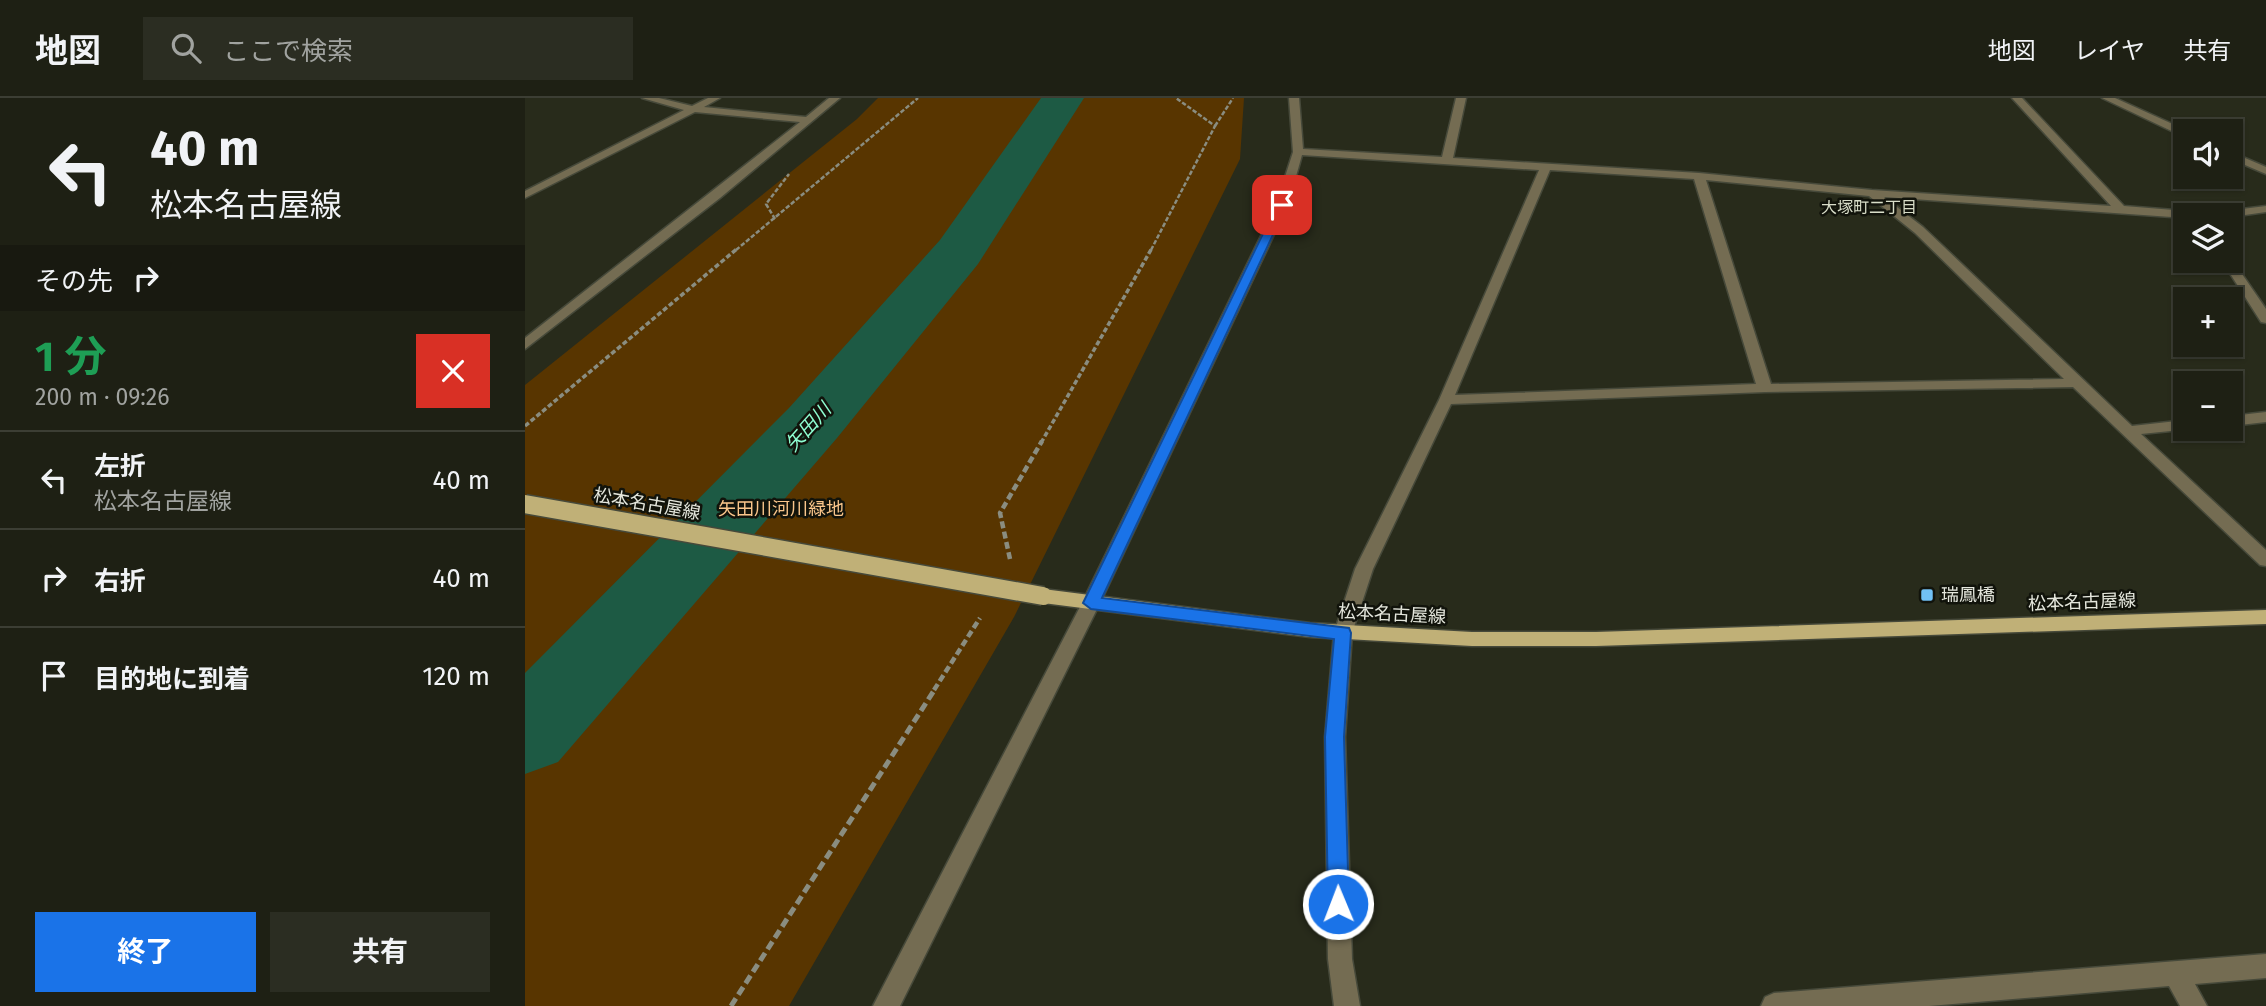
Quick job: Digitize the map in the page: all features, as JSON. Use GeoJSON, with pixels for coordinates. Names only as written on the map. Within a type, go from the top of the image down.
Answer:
{"type":"FeatureCollection","features":[{"type":"Feature","properties":{"kind":"main road","name":"松本名古屋線"},"geometry":{"type":"LineString","coordinates":[[525,504],[1043,596],[1343,633],[1472,639],[1596,639],[2266,617]]}},
{"type":"Feature","properties":{"kind":"street"},"geometry":{"type":"LineString","coordinates":[[647,98],[692,109],[809,120]]}},
{"type":"Feature","properties":{"kind":"street"},"geometry":{"type":"LineString","coordinates":[[525,195],[715,98]]}},
{"type":"Feature","properties":{"kind":"street"},"geometry":{"type":"LineString","coordinates":[[525,345],[716,197],[835,98]]}},
{"type":"Feature","properties":{"kind":"street"},"geometry":{"type":"LineString","coordinates":[[885,1006],[1091,603],[1282,205],[1299,152],[1294,127],[1294,98]]}},
{"type":"Feature","properties":{"kind":"street"},"geometry":{"type":"LineString","coordinates":[[1447,160],[1461,98]]}},
{"type":"Feature","properties":{"kind":"street"},"geometry":{"type":"LineString","coordinates":[[2017,98],[2119,208]]}},
{"type":"Feature","properties":{"kind":"street"},"geometry":{"type":"LineString","coordinates":[[2107,98],[2173,128]]}},
{"type":"Feature","properties":{"kind":"street"},"geometry":{"type":"LineString","coordinates":[[1299,152],[1699,176],[1873,193],[2173,213]]}},
{"type":"Feature","properties":{"kind":"street"},"geometry":{"type":"LineString","coordinates":[[2243,160],[2266,171]]}},
{"type":"Feature","properties":{"kind":"street"},"geometry":{"type":"LineString","coordinates":[[1347,1006],[1340,959],[1335,737],[1343,633],[1364,569],[1446,400],[1546,167]]}},
{"type":"Feature","properties":{"kind":"street"},"geometry":{"type":"LineString","coordinates":[[1699,176],[1765,388]]}},
{"type":"Feature","properties":{"kind":"street"},"geometry":{"type":"LineString","coordinates":[[1873,193],[1919,230],[2266,560]]}},
{"type":"Feature","properties":{"kind":"street"},"geometry":{"type":"LineString","coordinates":[[2243,212],[2266,209]]}},
{"type":"Feature","properties":{"kind":"street"},"geometry":{"type":"LineString","coordinates":[[2236,273],[2266,319]]}},
{"type":"Feature","properties":{"kind":"street"},"geometry":{"type":"LineString","coordinates":[[1446,400],[1765,388],[2077,383]]}},
{"type":"Feature","properties":{"kind":"street"},"geometry":{"type":"LineString","coordinates":[[2243,420],[2266,417]]}},
{"type":"Feature","properties":{"kind":"street"},"geometry":{"type":"LineString","coordinates":[[2128,431],[2173,426]]}},
{"type":"Feature","properties":{"kind":"street"},"geometry":{"type":"LineString","coordinates":[[1777,1006],[2176,975],[2266,965]]}},
{"type":"Feature","properties":{"kind":"street"},"geometry":{"type":"LineString","coordinates":[[2176,975],[2195,1006]]}},
{"type":"Feature","properties":{"kind":"path"},"geometry":{"type":"LineString","coordinates":[[525,426],[918,98]]}},
{"type":"Feature","properties":{"kind":"path"},"geometry":{"type":"LineString","coordinates":[[1176,98],[1215,126]]}},
{"type":"Feature","properties":{"kind":"path"},"geometry":{"type":"LineString","coordinates":[[1012,568],[1000,513],[1132,286],[1215,126],[1233,98]]}},
{"type":"Feature","properties":{"kind":"path"},"geometry":{"type":"LineString","coordinates":[[766,204],[775,219]]}},
{"type":"Feature","properties":{"kind":"path"},"geometry":{"type":"LineString","coordinates":[[731,1006],[982,614]]}},
{"type":"Feature","properties":{"kind":"green space","name":"矢田川河川緑地"},"geometry":{"type":"Polygon","coordinates":[[[878,98],[1244,98],[1240,159],[1014,617],[789,1006],[525,1006],[525,385],[857,119],[878,98]]]}},
{"type":"Feature","properties":{"kind":"waterway","name":"矢田川"},"geometry":{"type":"LineString","coordinates":[[525,734],[813,423],[959,252],[1063,98]]}},
{"type":"Feature","properties":{"kind":"place","name":"瑞鳳橋"},"geometry":{"type":"Point","coordinates":[1927,595]}},
{"type":"Feature","properties":{"kind":"district","name":"大塚町二丁目"},"geometry":{"type":"Point","coordinates":[1869,207]}},
{"type":"Feature","properties":{"kind":"route"},"geometry":{"type":"LineString","coordinates":[[1282,205],[1091,603],[1343,633],[1335,737],[1338,904]]}}]}
